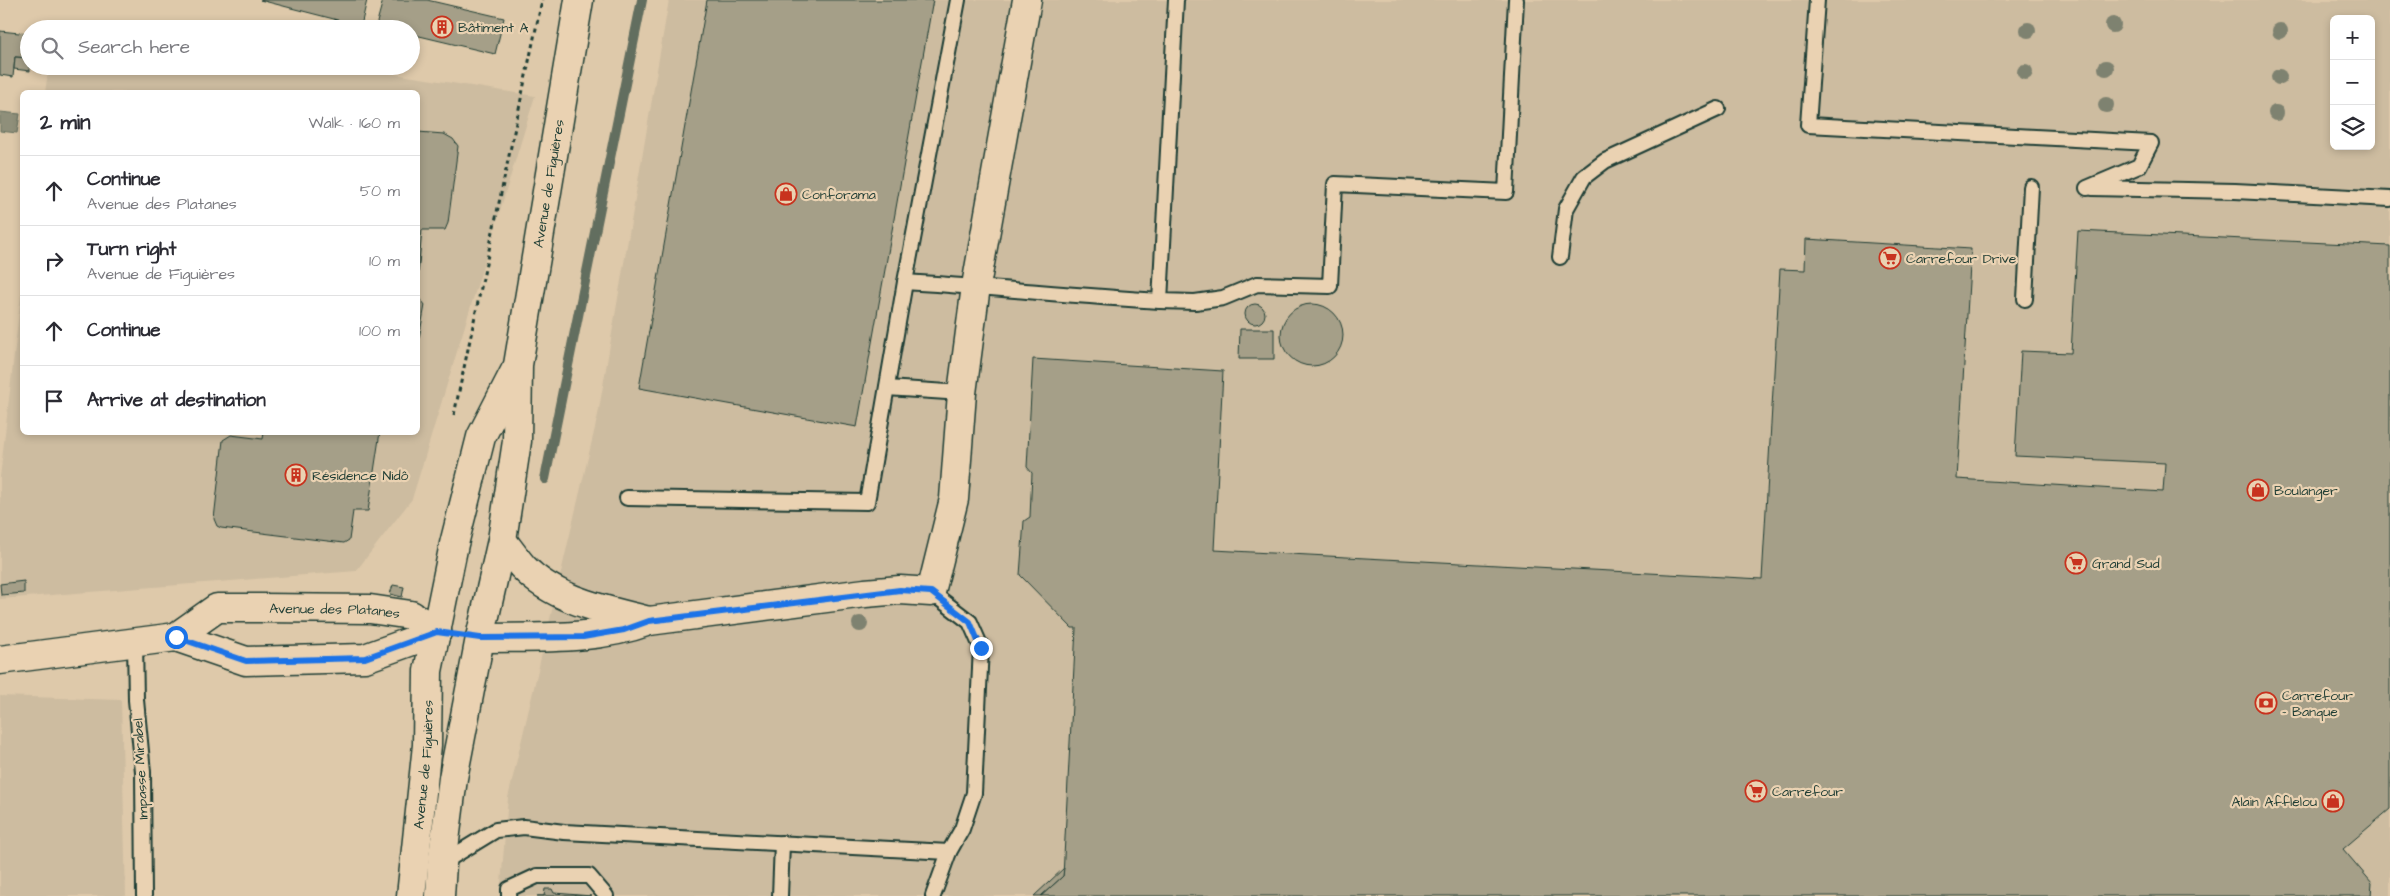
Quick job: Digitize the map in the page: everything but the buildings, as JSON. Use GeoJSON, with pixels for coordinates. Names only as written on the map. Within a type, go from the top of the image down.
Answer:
{"type":"FeatureCollection","features":[{"type":"Feature","properties":{"kind":"street","name":"Avenue de Figuières"},"geometry":{"type":"LineString","coordinates":[[440,896],[442,864],[453,778],[480,638],[502,540],[517,441],[518,365],[579,0]]}},
{"type":"Feature","properties":{"kind":"street"},"geometry":{"type":"LineString","coordinates":[[437,632],[480,638],[583,637],[624,630],[649,621],[864,593],[900,590],[931,592],[954,499],[962,393],[976,286],[1027,0]]}},
{"type":"Feature","properties":{"kind":"street","name":"Avenue de Figuières"},"geometry":{"type":"LineString","coordinates":[[411,896],[427,745],[428,671],[454,544],[481,437],[518,365]]}},
{"type":"Feature","properties":{"kind":"street"},"geometry":{"type":"LineString","coordinates":[[502,540],[524,568],[556,591],[586,604],[649,621]]}},
{"type":"Feature","properties":{"kind":"street","name":"Avenue des Platanes"},"geometry":{"type":"LineString","coordinates":[[176,637],[217,608],[370,609],[411,615],[437,632]]}},
{"type":"Feature","properties":{"kind":"street","name":"Avenue des Platanes"},"geometry":{"type":"LineString","coordinates":[[0,660],[176,637],[246,661],[365,658],[437,632]]}},
{"type":"Feature","properties":{"kind":"lane"},"geometry":{"type":"LineString","coordinates":[[626,498],[867,502],[905,282],[958,0]]}},
{"type":"Feature","properties":{"kind":"lane"},"geometry":{"type":"LineString","coordinates":[[1160,301],[1176,0]]}},
{"type":"Feature","properties":{"kind":"lane"},"geometry":{"type":"LineString","coordinates":[[905,282],[1195,302],[1224,298],[1257,284],[1330,286],[1335,184],[1506,192],[1516,0]]}},
{"type":"Feature","properties":{"kind":"lane"},"geometry":{"type":"LineString","coordinates":[[1817,0],[1808,125],[2151,143],[2139,166],[2087,188],[2235,191],[2390,199]]}},
{"type":"Feature","properties":{"kind":"lane"},"geometry":{"type":"LineString","coordinates":[[1560,257],[1566,209],[1584,177],[1605,161],[1718,109]]}},
{"type":"Feature","properties":{"kind":"lane"},"geometry":{"type":"LineString","coordinates":[[2026,299],[2031,187]]}},
{"type":"Feature","properties":{"kind":"lane"},"geometry":{"type":"LineString","coordinates":[[887,388],[962,393]]}},
{"type":"Feature","properties":{"kind":"lane"},"geometry":{"type":"LineString","coordinates":[[931,592],[970,622],[981,648],[974,793],[962,829],[949,852],[932,896]]}},
{"type":"Feature","properties":{"kind":"lane","name":"Impasse Mirabel"},"geometry":{"type":"LineString","coordinates":[[136,642],[136,700],[142,753],[144,896]]}},
{"type":"Feature","properties":{"kind":"lane"},"geometry":{"type":"LineString","coordinates":[[442,864],[472,843],[496,830],[524,827],[564,832],[949,852]]}},
{"type":"Feature","properties":{"kind":"lane"},"geometry":{"type":"LineString","coordinates":[[780,896],[782,844]]}},
{"type":"Feature","properties":{"kind":"lane"},"geometry":{"type":"LineString","coordinates":[[509,896],[509,890],[537,876],[589,876],[606,896]]}},
{"type":"Feature","properties":{"kind":"path"},"geometry":{"type":"LineString","coordinates":[[452,422],[468,356],[542,0]]}},
{"type":"Feature","properties":{"kind":"shaded area"},"geometry":{"type":"Polygon","coordinates":[[[669,0],[2390,0],[2390,896],[500,896],[508,798],[598,415],[669,0]]]}},
{"type":"Feature","properties":{"kind":"shaded area"},"geometry":{"type":"Polygon","coordinates":[[[48,75],[401,75],[535,96],[412,499],[356,571],[0,599],[0,477],[20,303],[20,435],[420,435],[420,90],[45,90],[48,75]]]}},
{"type":"Feature","properties":{"kind":"shaded area"},"geometry":{"type":"Polygon","coordinates":[[[0,112],[20,114],[17,133],[0,131],[0,112]]]}},
{"type":"Feature","properties":{"kind":"shaded area"},"geometry":{"type":"Polygon","coordinates":[[[0,696],[121,700],[126,896],[0,896],[0,696]]]}},
{"type":"Feature","properties":{"kind":"waterway"},"geometry":{"type":"LineString","coordinates":[[545,479],[642,0]]}},
{"type":"Feature","properties":{"kind":"place","name":"Bâtiment A"},"geometry":{"type":"Point","coordinates":[442,27]}},
{"type":"Feature","properties":{"kind":"place","name":"Conforama"},"geometry":{"type":"Point","coordinates":[786,194]}},
{"type":"Feature","properties":{"kind":"place","name":"Carrefour Drive"},"geometry":{"type":"Point","coordinates":[1890,258]}},
{"type":"Feature","properties":{"kind":"place","name":"Résidence Nidô"},"geometry":{"type":"Point","coordinates":[296,475]}},
{"type":"Feature","properties":{"kind":"place","name":"Boulanger"},"geometry":{"type":"Point","coordinates":[2258,490]}},
{"type":"Feature","properties":{"kind":"place","name":"Grand Sud"},"geometry":{"type":"Point","coordinates":[2076,563]}},
{"type":"Feature","properties":{"kind":"place","name":"Carrefour - Banque"},"geometry":{"type":"Point","coordinates":[2266,703]}},
{"type":"Feature","properties":{"kind":"place","name":"Carrefour"},"geometry":{"type":"Point","coordinates":[1756,791]}},
{"type":"Feature","properties":{"kind":"place","name":"Alain Afflelou"},"geometry":{"type":"Point","coordinates":[2333,801]}},
{"type":"Feature","properties":{"kind":"route"},"geometry":{"type":"LineString","coordinates":[[176,637],[246,661],[365,658],[437,632],[480,638],[583,637],[624,630],[649,621],[900,590],[931,592],[970,622],[981,648]]}}]}
